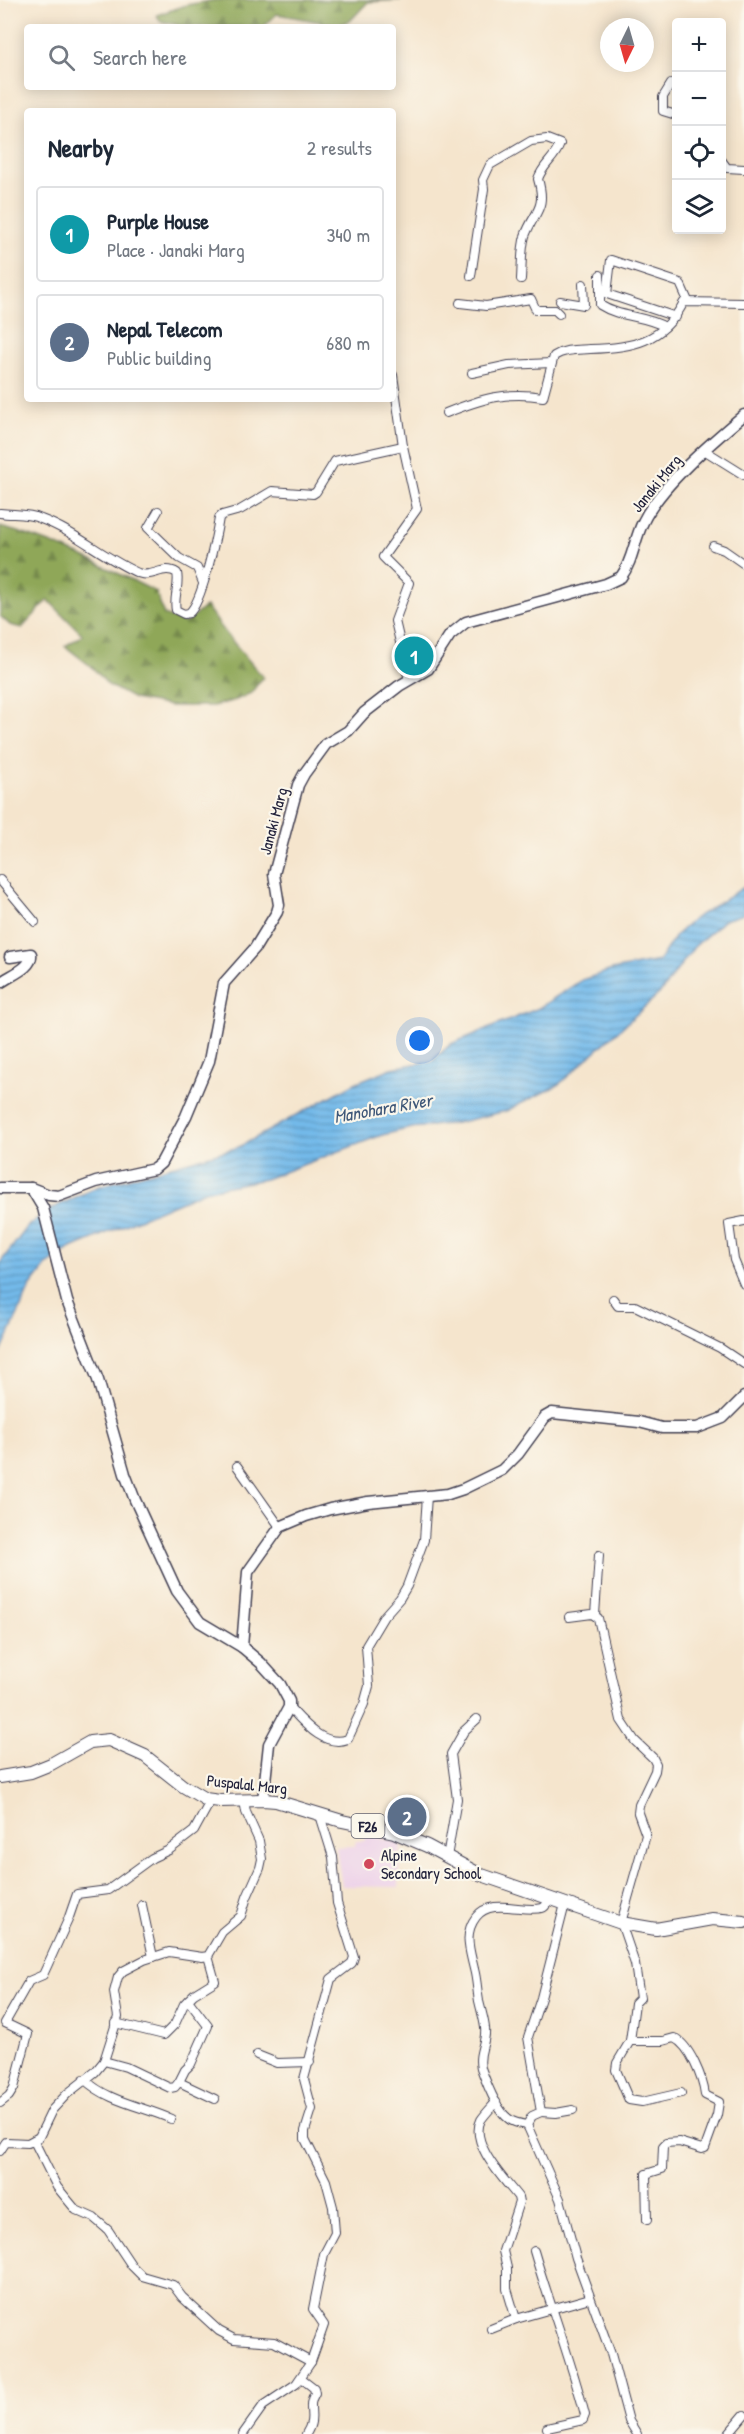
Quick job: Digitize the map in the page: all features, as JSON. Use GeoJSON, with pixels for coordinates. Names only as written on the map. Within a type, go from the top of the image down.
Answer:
{"type":"FeatureCollection","features":[{"type":"Feature","properties":{"kind":"main road","name":"Puspalal Marg"},"geometry":{"type":"LineString","coordinates":[[0,1777],[31,1772],[51,1764],[90,1742],[109,1740],[145,1756],[193,1793],[211,1800],[262,1800],[287,1804],[320,1815],[394,1832],[479,1874],[621,1923],[656,1929],[712,1919],[744,1922]]}},
{"type":"Feature","properties":{"kind":"street"},"geometry":{"type":"LineString","coordinates":[[671,84],[663,97],[663,111],[672,114]]}},
{"type":"Feature","properties":{"kind":"street"},"geometry":{"type":"LineString","coordinates":[[471,276],[484,189],[483,180],[490,165],[531,141],[547,139],[560,144],[557,155],[547,161],[538,179],[542,192],[541,207],[525,236],[521,279]]}},
{"type":"Feature","properties":{"kind":"street"},"geometry":{"type":"LineString","coordinates":[[726,167],[744,169]]}},
{"type":"Feature","properties":{"kind":"street"},"geometry":{"type":"LineString","coordinates":[[676,317],[607,294],[611,260],[680,283],[688,301]]}},
{"type":"Feature","properties":{"kind":"street"},"geometry":{"type":"LineString","coordinates":[[600,275],[600,305],[618,313],[655,321],[665,327]]}},
{"type":"Feature","properties":{"kind":"street"},"geometry":{"type":"LineString","coordinates":[[560,301],[584,305],[583,285]]}},
{"type":"Feature","properties":{"kind":"street"},"geometry":{"type":"LineString","coordinates":[[460,303],[486,306],[531,299],[536,310],[555,310],[559,314]]}},
{"type":"Feature","properties":{"kind":"street"},"geometry":{"type":"LineString","coordinates":[[446,413],[494,396],[517,393],[543,397],[554,356],[566,350],[621,349],[651,339],[676,317],[684,302],[744,303]]}},
{"type":"Feature","properties":{"kind":"street"},"geometry":{"type":"LineString","coordinates":[[472,373],[509,365],[551,363]]}},
{"type":"Feature","properties":{"kind":"street"},"geometry":{"type":"LineString","coordinates":[[396,396],[403,446],[417,509],[383,557],[409,583],[395,621],[409,680]]}},
{"type":"Feature","properties":{"kind":"street","name":"Janaki Marg"},"geometry":{"type":"LineString","coordinates":[[0,1188],[32,1188],[49,1195],[59,1196],[96,1182],[154,1169],[161,1163],[186,1116],[209,1061],[224,983],[255,948],[278,912],[274,874],[298,785],[326,744],[348,731],[364,713],[428,669],[450,635],[466,622],[621,578],[636,546],[643,522],[668,488],[704,450],[744,415]]}},
{"type":"Feature","properties":{"kind":"street"},"geometry":{"type":"LineString","coordinates":[[0,513],[40,518],[121,565],[144,575],[168,569],[173,570],[179,578],[175,605],[180,613],[189,613],[193,611],[214,551],[219,518],[222,515],[240,510],[272,491],[313,494],[335,461],[403,446]]}},
{"type":"Feature","properties":{"kind":"street"},"geometry":{"type":"LineString","coordinates":[[704,450],[744,475]]}},
{"type":"Feature","properties":{"kind":"street"},"geometry":{"type":"LineString","coordinates":[[158,511],[148,528],[179,558],[197,568],[203,583]]}},
{"type":"Feature","properties":{"kind":"street"},"geometry":{"type":"LineString","coordinates":[[713,546],[724,550],[744,564]]}},
{"type":"Feature","properties":{"kind":"street"},"geometry":{"type":"LineString","coordinates":[[0,880],[34,922]]}},
{"type":"Feature","properties":{"kind":"street"},"geometry":{"type":"LineString","coordinates":[[0,983],[28,965],[32,958],[32,954],[27,953],[5,955]]}},
{"type":"Feature","properties":{"kind":"street"},"geometry":{"type":"LineString","coordinates":[[32,1188],[42,1208],[67,1301],[98,1380],[128,1482],[177,1591],[200,1622],[242,1647],[280,1683],[289,1701],[289,1707],[269,1744],[262,1800]]}},
{"type":"Feature","properties":{"kind":"street"},"geometry":{"type":"LineString","coordinates":[[744,1221],[729,1224],[736,1268],[744,1284]]}},
{"type":"Feature","properties":{"kind":"street"},"geometry":{"type":"LineString","coordinates":[[613,1299],[618,1306],[635,1306],[720,1348],[744,1364]]}},
{"type":"Feature","properties":{"kind":"street"},"geometry":{"type":"LineString","coordinates":[[242,1647],[248,1572],[280,1527],[330,1509],[368,1502],[448,1494],[463,1489],[502,1470],[519,1454],[545,1417],[552,1413],[639,1422],[662,1428],[689,1429],[723,1418],[744,1397]]}},
{"type":"Feature","properties":{"kind":"street"},"geometry":{"type":"LineString","coordinates":[[237,1466],[280,1527]]}},
{"type":"Feature","properties":{"kind":"street"},"geometry":{"type":"LineString","coordinates":[[289,1707],[306,1726],[331,1741],[348,1739],[353,1732],[369,1686],[366,1646],[384,1616],[407,1586],[424,1540],[427,1496]]}},
{"type":"Feature","properties":{"kind":"street"},"geometry":{"type":"LineString","coordinates":[[599,1555],[595,1615],[601,1623],[621,1720],[635,1741],[653,1758],[656,1764],[653,1776],[639,1805],[638,1813],[646,1835],[621,1923],[639,1982],[640,1998],[635,2002],[630,2041],[620,2055],[616,2070],[629,2100],[642,2102],[681,2093]]}},
{"type":"Feature","properties":{"kind":"street"},"geometry":{"type":"LineString","coordinates":[[568,1617],[595,1615]]}},
{"type":"Feature","properties":{"kind":"street"},"geometry":{"type":"LineString","coordinates":[[447,1857],[457,1799],[452,1754],[455,1744],[477,1719]]}},
{"type":"Feature","properties":{"kind":"street"},"geometry":{"type":"LineString","coordinates":[[0,2103],[9,2096],[14,2088],[28,2034],[5,2024],[28,1981],[43,1975],[69,1920],[76,1894],[108,1890],[152,1858],[169,1850],[194,1831],[211,1800]]}},
{"type":"Feature","properties":{"kind":"street"},"geometry":{"type":"LineString","coordinates":[[115,2023],[164,2035],[175,2024],[184,2004],[215,1982],[208,1956],[222,1932],[242,1916],[262,1859],[259,1841],[246,1812],[244,1800]]}},
{"type":"Feature","properties":{"kind":"street"},"geometry":{"type":"LineString","coordinates":[[243,2434],[263,2406],[289,2390],[301,2378],[311,2362],[324,2325],[313,2309],[321,2263],[335,2233],[333,2207],[326,2181],[305,2139],[305,2131],[312,2109],[304,2079],[331,1979],[349,1966],[354,1957],[338,1903],[333,1857],[320,1815]]}},
{"type":"Feature","properties":{"kind":"street"},"geometry":{"type":"LineString","coordinates":[[549,1898],[547,1904],[541,1909],[500,1907],[484,1911],[474,1918],[468,1936],[469,1955],[474,1967],[485,2027],[485,2039],[480,2050],[480,2065],[496,2102],[510,2120],[527,2125],[560,2199],[576,2258],[611,2354],[629,2421],[637,2434]]}},
{"type":"Feature","properties":{"kind":"street"},"geometry":{"type":"LineString","coordinates":[[541,2112],[529,2030],[541,1998],[564,1904]]}},
{"type":"Feature","properties":{"kind":"street"},"geometry":{"type":"LineString","coordinates":[[142,1905],[153,1957]]}},
{"type":"Feature","properties":{"kind":"street"},"geometry":{"type":"LineString","coordinates":[[0,2151],[6,2142],[28,2143],[39,2137],[52,2110],[84,2079],[95,2072],[104,2061],[118,2012],[114,1992],[118,1977],[129,1966],[169,1952],[208,1956]]}},
{"type":"Feature","properties":{"kind":"street"},"geometry":{"type":"LineString","coordinates":[[104,2061],[126,2067],[170,2088],[175,2087],[191,2064],[207,2026],[188,2000]]}},
{"type":"Feature","properties":{"kind":"street"},"geometry":{"type":"LineString","coordinates":[[630,2041],[678,2039],[684,2045],[702,2078],[705,2094],[719,2102],[717,2115],[705,2148],[678,2142],[666,2143],[663,2146],[662,2169],[646,2174],[648,2220]]}},
{"type":"Feature","properties":{"kind":"street"},"geometry":{"type":"LineString","coordinates":[[257,2055],[277,2063],[310,2062]]}},
{"type":"Feature","properties":{"kind":"street"},"geometry":{"type":"LineString","coordinates":[[84,2079],[94,2088],[125,2103],[171,2119]]}},
{"type":"Feature","properties":{"kind":"street"},"geometry":{"type":"LineString","coordinates":[[179,2082],[215,2099]]}},
{"type":"Feature","properties":{"kind":"street"},"geometry":{"type":"LineString","coordinates":[[496,2102],[481,2120],[477,2133],[482,2147],[518,2197],[519,2202],[503,2251],[507,2268],[507,2289],[516,2319]]}},
{"type":"Feature","properties":{"kind":"street"},"geometry":{"type":"LineString","coordinates":[[527,2125],[532,2116],[541,2112],[555,2113],[573,2110]]}},
{"type":"Feature","properties":{"kind":"street"},"geometry":{"type":"LineString","coordinates":[[34,2141],[57,2187],[76,2210],[94,2218],[108,2230],[132,2266],[142,2276],[173,2285],[182,2297],[219,2331],[234,2339],[274,2342],[311,2362]]}},
{"type":"Feature","properties":{"kind":"street"},"geometry":{"type":"LineString","coordinates":[[534,2251],[550,2309],[575,2376],[585,2415],[584,2420],[547,2428]]}},
{"type":"Feature","properties":{"kind":"street"},"geometry":{"type":"LineString","coordinates":[[491,2329],[516,2319],[590,2298]]}},
{"type":"Feature","properties":{"kind":"street"},"geometry":{"type":"LineString","coordinates":[[301,2378],[314,2388],[315,2392],[310,2401],[312,2424],[306,2434]]}},
{"type":"Feature","properties":{"kind":"street"},"geometry":{"type":"LineString","coordinates":[[728,2434],[744,2415]]}},
{"type":"Feature","properties":{"kind":"shaded area","name":"Alpine Secondary School"},"geometry":{"type":"Polygon","coordinates":[[[365,1836],[401,1842],[399,1887],[342,1886],[336,1847],[355,1846],[356,1841],[365,1841],[365,1836]]]}},
{"type":"Feature","properties":{"kind":"green space"},"geometry":{"type":"Polygon","coordinates":[[[216,0],[401,0],[368,2],[350,21],[340,24],[277,14],[266,24],[174,24],[160,21],[157,15],[186,5],[216,0]]]}},
{"type":"Feature","properties":{"kind":"green space"},"geometry":{"type":"Polygon","coordinates":[[[0,527],[60,547],[156,592],[164,615],[185,623],[206,606],[263,677],[251,693],[213,706],[170,706],[134,699],[108,685],[93,668],[65,646],[83,635],[48,600],[22,628],[10,625],[0,616],[0,527]]]}},
{"type":"Feature","properties":{"kind":"water","name":"Manohara River"},"geometry":{"type":"Polygon","coordinates":[[[744,887],[744,914],[724,920],[694,947],[661,992],[558,1085],[506,1111],[456,1123],[412,1128],[382,1135],[265,1179],[207,1190],[69,1249],[47,1265],[30,1287],[0,1355],[0,1263],[28,1226],[47,1211],[97,1187],[239,1147],[355,1083],[392,1068],[432,1061],[451,1044],[539,1008],[582,980],[612,970],[659,961],[675,936],[695,918],[744,887]]]}},
{"type":"Feature","properties":{"kind":"place","name":"Purple House"},"geometry":{"type":"Point","coordinates":[414,656]}},
{"type":"Feature","properties":{"kind":"place","name":"Nepal Telecom"},"geometry":{"type":"Point","coordinates":[407,1817]}},
{"type":"Feature","properties":{"kind":"place","name":"Alpine Secondary School"},"geometry":{"type":"Point","coordinates":[369,1864]}}]}
